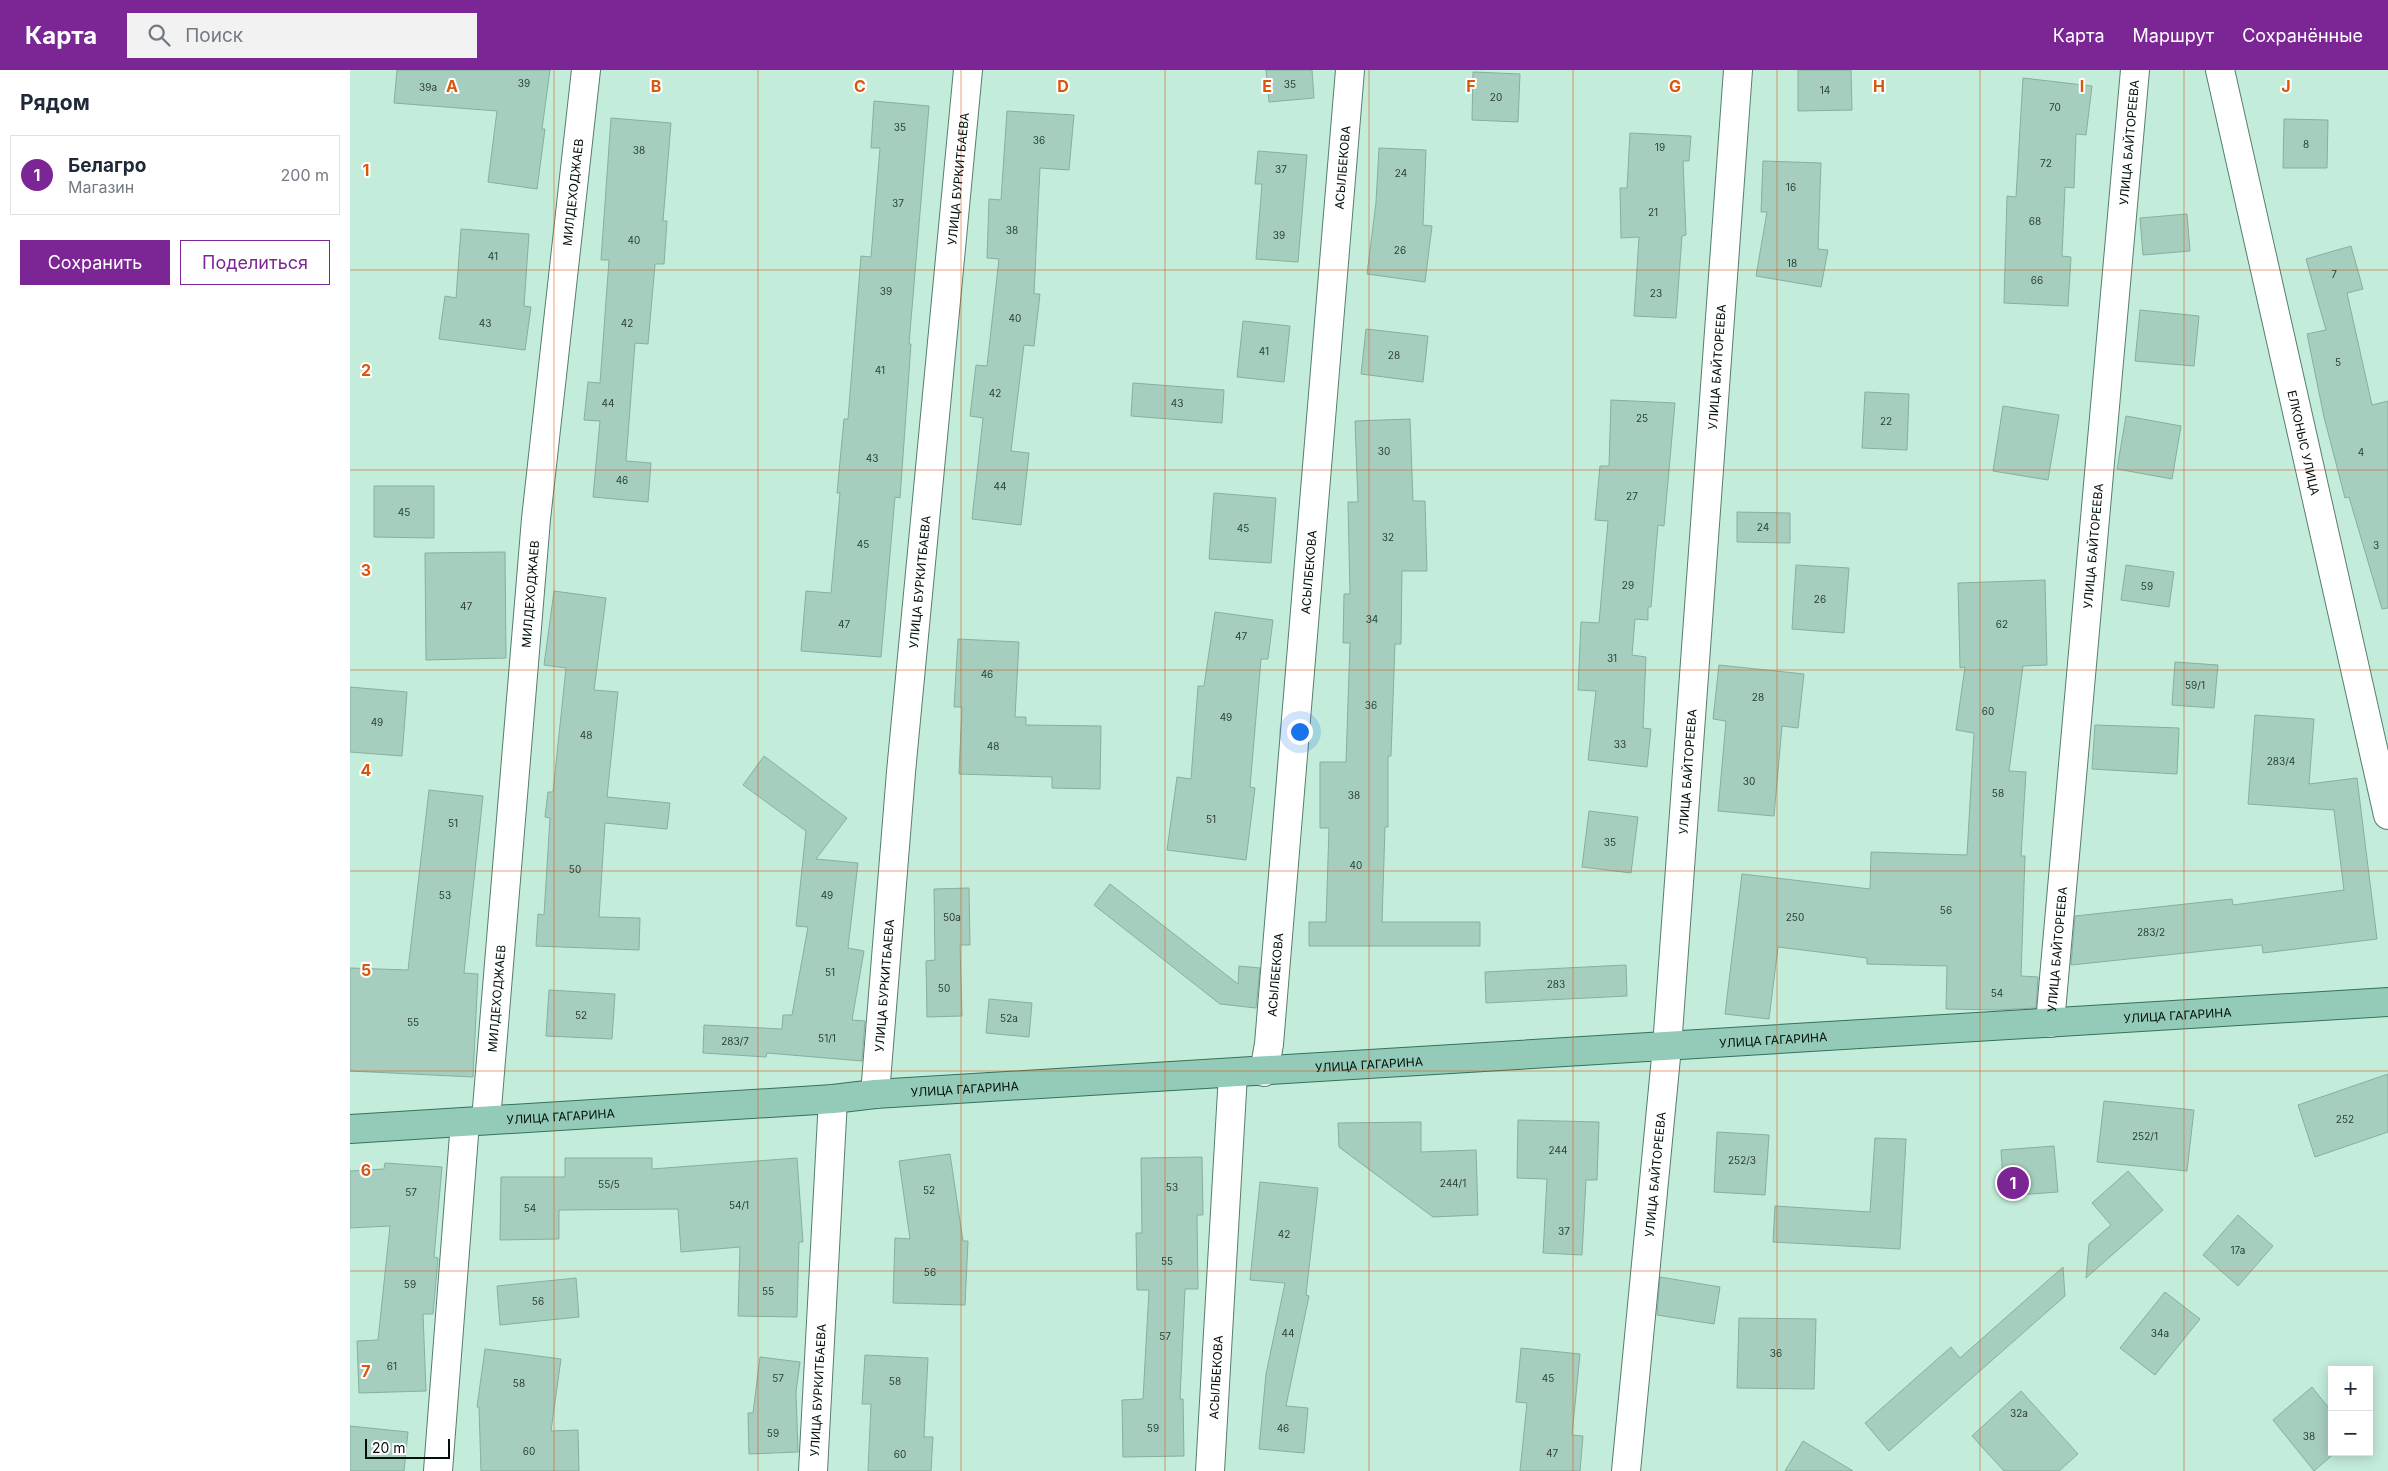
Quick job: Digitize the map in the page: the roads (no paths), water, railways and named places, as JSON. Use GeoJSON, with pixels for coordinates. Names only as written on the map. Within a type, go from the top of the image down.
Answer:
{"type":"FeatureCollection","features":[{"type":"Feature","properties":{"kind":"main road","name":"УЛИЦА ГАГАРИНА"},"geometry":{"type":"LineString","coordinates":[[350,1129],[833,1099],[875,1094],[1233,1074],[2388,1002]]}},
{"type":"Feature","properties":{"kind":"street","name":"МИЛДЕХОДЖАЕВ"},"geometry":{"type":"LineString","coordinates":[[438,1471],[476,1121],[536,519],[586,70]]}},
{"type":"Feature","properties":{"kind":"street","name":"УЛИЦА БУРКИТБАЕВА"},"geometry":{"type":"LineString","coordinates":[[875,1094],[898,810],[968,70]]}},
{"type":"Feature","properties":{"kind":"street","name":"АСЫЛБЕКОВА"},"geometry":{"type":"LineString","coordinates":[[1264,1072],[1269,1044],[1350,70]]}},
{"type":"Feature","properties":{"kind":"street","name":"УЛИЦА БАЙТОРЕЕВА"},"geometry":{"type":"LineString","coordinates":[[1626,1471],[1667,1047],[1738,70]]}},
{"type":"Feature","properties":{"kind":"street","name":"УЛИЦА БАЙТОРЕЕВА"},"geometry":{"type":"LineString","coordinates":[[2050,1023],[2135,70]]}},
{"type":"Feature","properties":{"kind":"street","name":"ЕЛКОНЫС УЛИЦА"},"geometry":{"type":"LineString","coordinates":[[2220,70],[2388,816]]}},
{"type":"Feature","properties":{"kind":"street","name":"АСЫЛБЕКОВА"},"geometry":{"type":"LineString","coordinates":[[1210,1471],[1233,1074]]}},
{"type":"Feature","properties":{"kind":"street","name":"УЛИЦА БУРКИТБАЕВА"},"geometry":{"type":"LineString","coordinates":[[813,1471],[833,1099]]}},
{"type":"Feature","properties":{"kind":"place","name":"Белагро"},"geometry":{"type":"Point","coordinates":[2013,1183]}}]}
